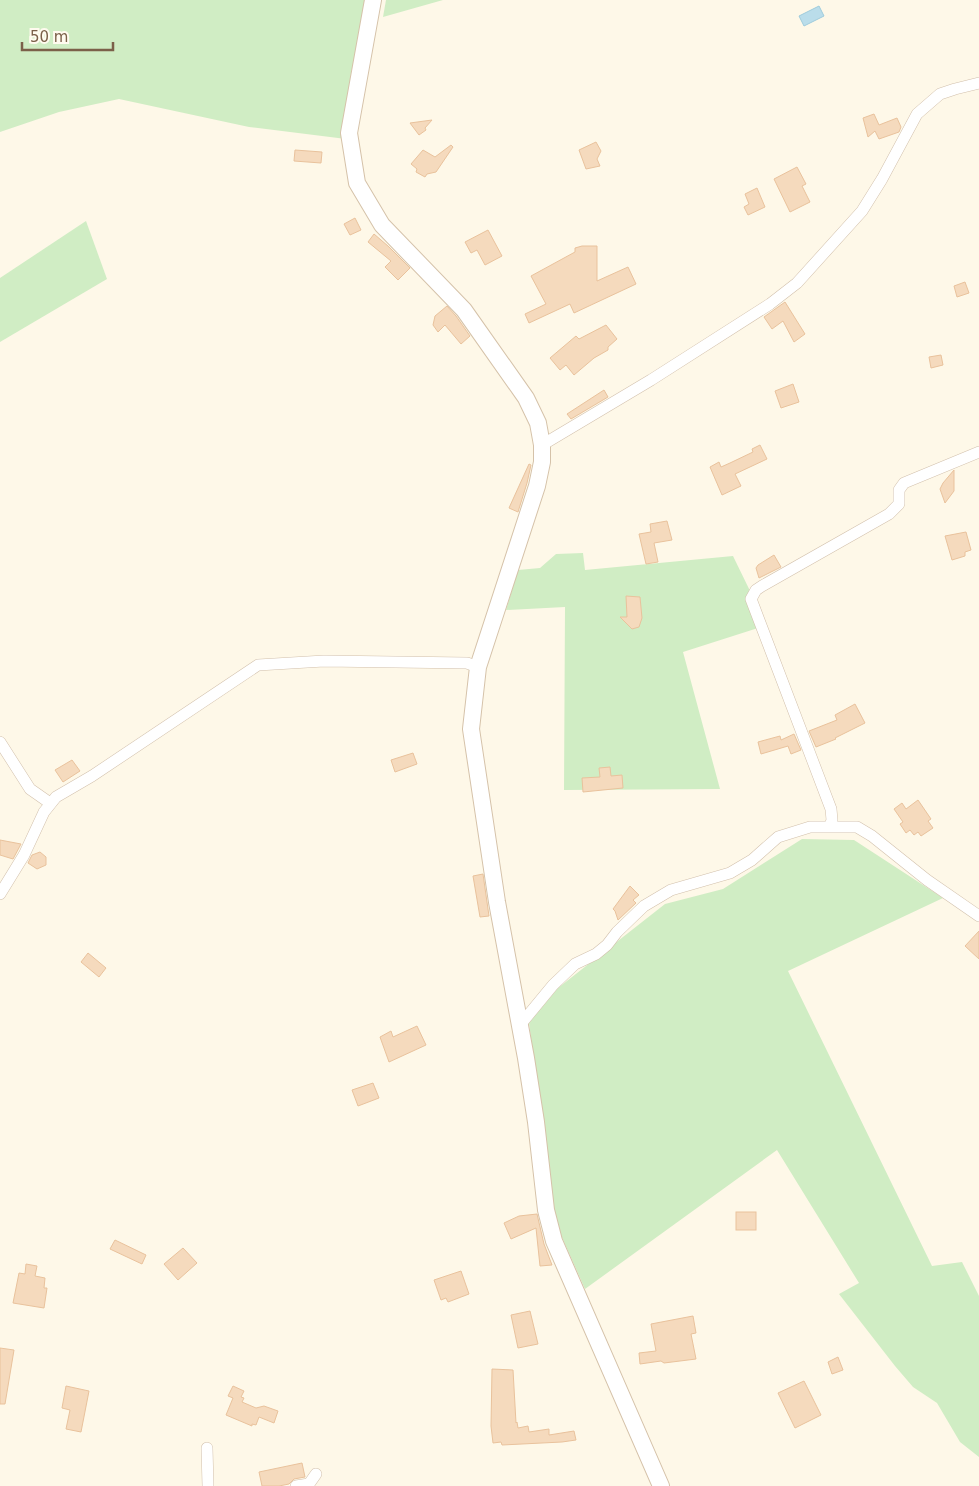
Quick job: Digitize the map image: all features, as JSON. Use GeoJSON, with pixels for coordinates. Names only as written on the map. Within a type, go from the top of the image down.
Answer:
{"type":"FeatureCollection","features":[{"type":"Feature","properties":{"kind":"main road"},"geometry":{"type":"LineString","coordinates":[[373,0],[349,133],[357,183],[382,225],[464,310],[526,398],[538,423],[542,445],[542,462],[478,667],[471,729],[497,902],[536,1122],[546,1210],[554,1241],[662,1486]]}},
{"type":"Feature","properties":{"kind":"street"},"geometry":{"type":"LineString","coordinates":[[542,445],[659,375],[770,304],[797,283],[862,211],[882,179],[917,114],[940,94],[979,83]]}},
{"type":"Feature","properties":{"kind":"street"},"geometry":{"type":"LineString","coordinates":[[830,826],[832,820],[831,809],[752,599],[753,594],[762,586],[889,514],[899,504],[899,490],[904,482],[979,452]]}},
{"type":"Feature","properties":{"kind":"street"},"geometry":{"type":"LineString","coordinates":[[0,894],[24,855],[44,812],[56,797],[92,776],[258,665],[324,661],[467,663],[478,667]]}},
{"type":"Feature","properties":{"kind":"street"},"geometry":{"type":"LineString","coordinates":[[0,744],[30,789],[50,803]]}},
{"type":"Feature","properties":{"kind":"street"},"geometry":{"type":"LineString","coordinates":[[520,1024],[575,964],[596,954],[607,946],[617,932],[644,906],[671,890],[730,873],[752,860],[778,837],[810,827],[857,827],[872,836],[927,880],[979,916]]}},
{"type":"Feature","properties":{"kind":"street"},"geometry":{"type":"LineString","coordinates":[[207,1448],[208,1486]]}},
{"type":"Feature","properties":{"kind":"street"},"geometry":{"type":"LineString","coordinates":[[296,1486],[309,1484],[316,1474]]}},
{"type":"Feature","properties":{"kind":"green space"},"geometry":{"type":"Polygon","coordinates":[[[0,0],[372,0],[351,72],[346,139],[249,127],[119,99],[59,112],[0,132],[0,0]]]}},
{"type":"Feature","properties":{"kind":"green space"},"geometry":{"type":"Polygon","coordinates":[[[386,0],[443,0],[383,17],[386,0]]]}},
{"type":"Feature","properties":{"kind":"green space"},"geometry":{"type":"Polygon","coordinates":[[[86,221],[107,279],[0,342],[0,278],[86,221]]]}},
{"type":"Feature","properties":{"kind":"green space"},"geometry":{"type":"Polygon","coordinates":[[[583,553],[585,570],[733,556],[752,595],[758,628],[683,652],[720,789],[564,790],[565,607],[506,610],[518,570],[540,568],[556,554],[583,553]]]}},
{"type":"Feature","properties":{"kind":"green space"},"geometry":{"type":"Polygon","coordinates":[[[802,839],[854,840],[943,898],[788,971],[932,1266],[962,1262],[979,1296],[979,1457],[960,1442],[937,1403],[913,1387],[839,1294],[859,1283],[777,1150],[585,1289],[556,1224],[529,1023],[558,988],[665,904],[723,889],[802,839]]]}},
{"type":"Feature","properties":{"kind":"water"},"geometry":{"type":"Polygon","coordinates":[[[819,6],[824,16],[804,26],[799,16],[819,6]]]}},
{"type":"Feature","properties":{"kind":"building"},"geometry":{"type":"Polygon","coordinates":[[[874,114],[879,125],[897,118],[901,127],[899,132],[879,139],[875,131],[868,137],[863,118],[874,114]]]}},
{"type":"Feature","properties":{"kind":"building"},"geometry":{"type":"Polygon","coordinates":[[[432,120],[425,128],[426,130],[419,135],[410,123],[432,120]]]}},
{"type":"Feature","properties":{"kind":"building"},"geometry":{"type":"Polygon","coordinates":[[[596,142],[601,151],[597,159],[600,166],[586,169],[579,150],[596,142]]]}},
{"type":"Feature","properties":{"kind":"building"},"geometry":{"type":"Polygon","coordinates":[[[451,145],[453,147],[436,172],[427,174],[425,177],[416,172],[417,169],[411,164],[423,150],[435,157],[451,145]]]}},
{"type":"Feature","properties":{"kind":"building"},"geometry":{"type":"Polygon","coordinates":[[[295,150],[322,152],[321,163],[294,161],[295,150]]]}},
{"type":"Feature","properties":{"kind":"building"},"geometry":{"type":"Polygon","coordinates":[[[797,167],[806,184],[802,186],[810,202],[790,212],[774,179],[797,167]]]}},
{"type":"Feature","properties":{"kind":"building"},"geometry":{"type":"Polygon","coordinates":[[[757,188],[765,207],[748,215],[744,207],[749,204],[745,194],[757,188]]]}},
{"type":"Feature","properties":{"kind":"building"},"geometry":{"type":"Polygon","coordinates":[[[355,218],[361,230],[350,235],[344,224],[355,218]]]}},
{"type":"Feature","properties":{"kind":"building"},"geometry":{"type":"Polygon","coordinates":[[[488,230],[502,256],[485,265],[477,250],[471,253],[465,242],[488,230]]]}},
{"type":"Feature","properties":{"kind":"building"},"geometry":{"type":"Polygon","coordinates":[[[374,234],[410,268],[398,280],[385,267],[391,261],[368,242],[374,234]]]}},
{"type":"Feature","properties":{"kind":"building"},"geometry":{"type":"Polygon","coordinates":[[[597,246],[597,281],[628,267],[636,284],[574,313],[570,304],[529,323],[525,314],[546,304],[531,276],[575,252],[575,248],[597,246]]]}},
{"type":"Feature","properties":{"kind":"building"},"geometry":{"type":"Polygon","coordinates":[[[965,282],[969,293],[957,297],[954,286],[965,282]]]}},
{"type":"Feature","properties":{"kind":"building"},"geometry":{"type":"Polygon","coordinates":[[[785,302],[805,334],[794,342],[783,321],[772,329],[764,317],[785,302]]]}},
{"type":"Feature","properties":{"kind":"building"},"geometry":{"type":"Polygon","coordinates":[[[447,306],[470,336],[461,344],[445,325],[438,332],[433,325],[435,316],[447,306]]]}},
{"type":"Feature","properties":{"kind":"building"},"geometry":{"type":"Polygon","coordinates":[[[606,325],[617,339],[608,347],[608,350],[594,358],[574,375],[566,365],[560,370],[550,358],[576,336],[579,339],[606,325]]]}},
{"type":"Feature","properties":{"kind":"building"},"geometry":{"type":"Polygon","coordinates":[[[941,355],[943,365],[931,368],[929,357],[941,355]]]}},
{"type":"Feature","properties":{"kind":"building"},"geometry":{"type":"Polygon","coordinates":[[[793,384],[799,402],[781,408],[775,391],[793,384]]]}},
{"type":"Feature","properties":{"kind":"building"},"geometry":{"type":"Polygon","coordinates":[[[604,390],[608,397],[571,419],[567,414],[604,390]]]}},
{"type":"Feature","properties":{"kind":"building"},"geometry":{"type":"Polygon","coordinates":[[[760,445],[767,459],[735,474],[741,486],[722,495],[710,467],[719,462],[721,467],[753,452],[752,449],[760,445]]]}},
{"type":"Feature","properties":{"kind":"building"},"geometry":{"type":"Polygon","coordinates":[[[529,464],[531,465],[527,483],[518,512],[509,508],[529,464]]]}},
{"type":"Feature","properties":{"kind":"building"},"geometry":{"type":"Polygon","coordinates":[[[954,470],[954,491],[945,503],[940,489],[954,470]]]}},
{"type":"Feature","properties":{"kind":"building"},"geometry":{"type":"Polygon","coordinates":[[[667,521],[672,540],[654,543],[658,562],[646,564],[639,534],[651,532],[650,524],[667,521]]]}},
{"type":"Feature","properties":{"kind":"building"},"geometry":{"type":"Polygon","coordinates":[[[966,532],[971,550],[965,552],[965,556],[952,560],[945,536],[966,532]]]}},
{"type":"Feature","properties":{"kind":"building"},"geometry":{"type":"Polygon","coordinates":[[[774,555],[781,567],[759,578],[756,568],[774,555]]]}},
{"type":"Feature","properties":{"kind":"building"},"geometry":{"type":"Polygon","coordinates":[[[626,596],[640,597],[642,618],[639,627],[632,629],[620,617],[627,617],[626,596]]]}},
{"type":"Feature","properties":{"kind":"building"},"geometry":{"type":"Polygon","coordinates":[[[855,704],[865,723],[836,739],[816,747],[809,731],[837,720],[835,715],[855,704]]]}},
{"type":"Feature","properties":{"kind":"building"},"geometry":{"type":"Polygon","coordinates":[[[794,734],[801,750],[791,754],[788,746],[761,754],[758,742],[780,736],[781,740],[794,734]]]}},
{"type":"Feature","properties":{"kind":"building"},"geometry":{"type":"Polygon","coordinates":[[[413,753],[417,764],[395,772],[391,760],[413,753]]]}},
{"type":"Feature","properties":{"kind":"building"},"geometry":{"type":"Polygon","coordinates":[[[72,760],[80,771],[63,782],[55,770],[72,760]]]}},
{"type":"Feature","properties":{"kind":"building"},"geometry":{"type":"Polygon","coordinates":[[[610,767],[611,776],[622,775],[623,788],[583,792],[582,778],[600,777],[599,768],[610,767]]]}},
{"type":"Feature","properties":{"kind":"building"},"geometry":{"type":"Polygon","coordinates":[[[918,800],[931,819],[928,821],[933,828],[921,836],[918,832],[914,835],[910,830],[906,833],[900,824],[903,822],[894,809],[902,803],[906,809],[918,800]]]}},
{"type":"Feature","properties":{"kind":"building"},"geometry":{"type":"Polygon","coordinates":[[[0,840],[21,844],[13,859],[0,855],[0,840]]]}},
{"type":"Feature","properties":{"kind":"building"},"geometry":{"type":"Polygon","coordinates":[[[40,852],[46,857],[46,865],[37,869],[28,863],[32,855],[40,852]]]}},
{"type":"Feature","properties":{"kind":"building"},"geometry":{"type":"Polygon","coordinates":[[[483,874],[489,916],[480,917],[473,876],[483,874]]]}},
{"type":"Feature","properties":{"kind":"building"},"geometry":{"type":"Polygon","coordinates":[[[630,886],[639,895],[633,900],[636,903],[618,920],[613,909],[630,886]]]}},
{"type":"Feature","properties":{"kind":"building"},"geometry":{"type":"Polygon","coordinates":[[[979,931],[979,959],[965,946],[979,931]]]}},
{"type":"Feature","properties":{"kind":"building"},"geometry":{"type":"Polygon","coordinates":[[[88,953],[106,968],[99,977],[81,962],[88,953]]]}},
{"type":"Feature","properties":{"kind":"building"},"geometry":{"type":"Polygon","coordinates":[[[417,1026],[426,1045],[389,1062],[380,1037],[391,1031],[393,1037],[417,1026]]]}},
{"type":"Feature","properties":{"kind":"building"},"geometry":{"type":"Polygon","coordinates":[[[373,1083],[379,1098],[358,1106],[352,1090],[373,1083]]]}},
{"type":"Feature","properties":{"kind":"building"},"geometry":{"type":"Polygon","coordinates":[[[736,1212],[756,1212],[756,1230],[736,1230],[736,1212]]]}},
{"type":"Feature","properties":{"kind":"building"},"geometry":{"type":"Polygon","coordinates":[[[537,1214],[544,1244],[552,1265],[540,1266],[536,1228],[511,1239],[504,1223],[519,1216],[537,1214]]]}},
{"type":"Feature","properties":{"kind":"building"},"geometry":{"type":"Polygon","coordinates":[[[115,1240],[146,1255],[142,1264],[110,1249],[115,1240]]]}},
{"type":"Feature","properties":{"kind":"building"},"geometry":{"type":"Polygon","coordinates":[[[183,1248],[197,1263],[178,1280],[164,1264],[183,1248]]]}},
{"type":"Feature","properties":{"kind":"building"},"geometry":{"type":"Polygon","coordinates":[[[26,1264],[37,1266],[35,1276],[45,1278],[44,1288],[47,1288],[44,1308],[13,1303],[19,1273],[25,1274],[26,1264]]]}},
{"type":"Feature","properties":{"kind":"building"},"geometry":{"type":"Polygon","coordinates":[[[461,1271],[469,1294],[448,1302],[446,1298],[441,1300],[434,1280],[461,1271]]]}},
{"type":"Feature","properties":{"kind":"building"},"geometry":{"type":"Polygon","coordinates":[[[530,1311],[538,1344],[518,1348],[511,1315],[530,1311]]]}},
{"type":"Feature","properties":{"kind":"building"},"geometry":{"type":"Polygon","coordinates":[[[693,1316],[696,1333],[691,1334],[696,1359],[640,1364],[639,1353],[656,1351],[651,1324],[693,1316]]]}},
{"type":"Feature","properties":{"kind":"building"},"geometry":{"type":"Polygon","coordinates":[[[0,1348],[14,1350],[5,1404],[0,1404],[0,1348]]]}},
{"type":"Feature","properties":{"kind":"building"},"geometry":{"type":"Polygon","coordinates":[[[838,1357],[843,1370],[832,1374],[828,1362],[838,1357]]]}},
{"type":"Feature","properties":{"kind":"building"},"geometry":{"type":"Polygon","coordinates":[[[492,1369],[513,1370],[516,1423],[518,1428],[528,1426],[529,1432],[549,1429],[549,1435],[574,1431],[576,1440],[502,1445],[501,1442],[493,1443],[491,1426],[492,1369]]]}},
{"type":"Feature","properties":{"kind":"building"},"geometry":{"type":"Polygon","coordinates":[[[804,1381],[821,1415],[795,1428],[778,1393],[804,1381]]]}},
{"type":"Feature","properties":{"kind":"building"},"geometry":{"type":"Polygon","coordinates":[[[66,1386],[89,1391],[81,1432],[66,1429],[70,1410],[62,1408],[66,1386]]]}},
{"type":"Feature","properties":{"kind":"building"},"geometry":{"type":"Polygon","coordinates":[[[233,1386],[244,1391],[241,1397],[244,1398],[242,1402],[256,1408],[264,1406],[278,1411],[274,1423],[259,1417],[256,1425],[252,1424],[252,1426],[226,1415],[233,1398],[228,1396],[233,1386]]]}},
{"type":"Feature","properties":{"kind":"building"},"geometry":{"type":"Polygon","coordinates":[[[302,1463],[305,1477],[294,1479],[289,1484],[262,1486],[259,1472],[302,1463]]]}}]}
